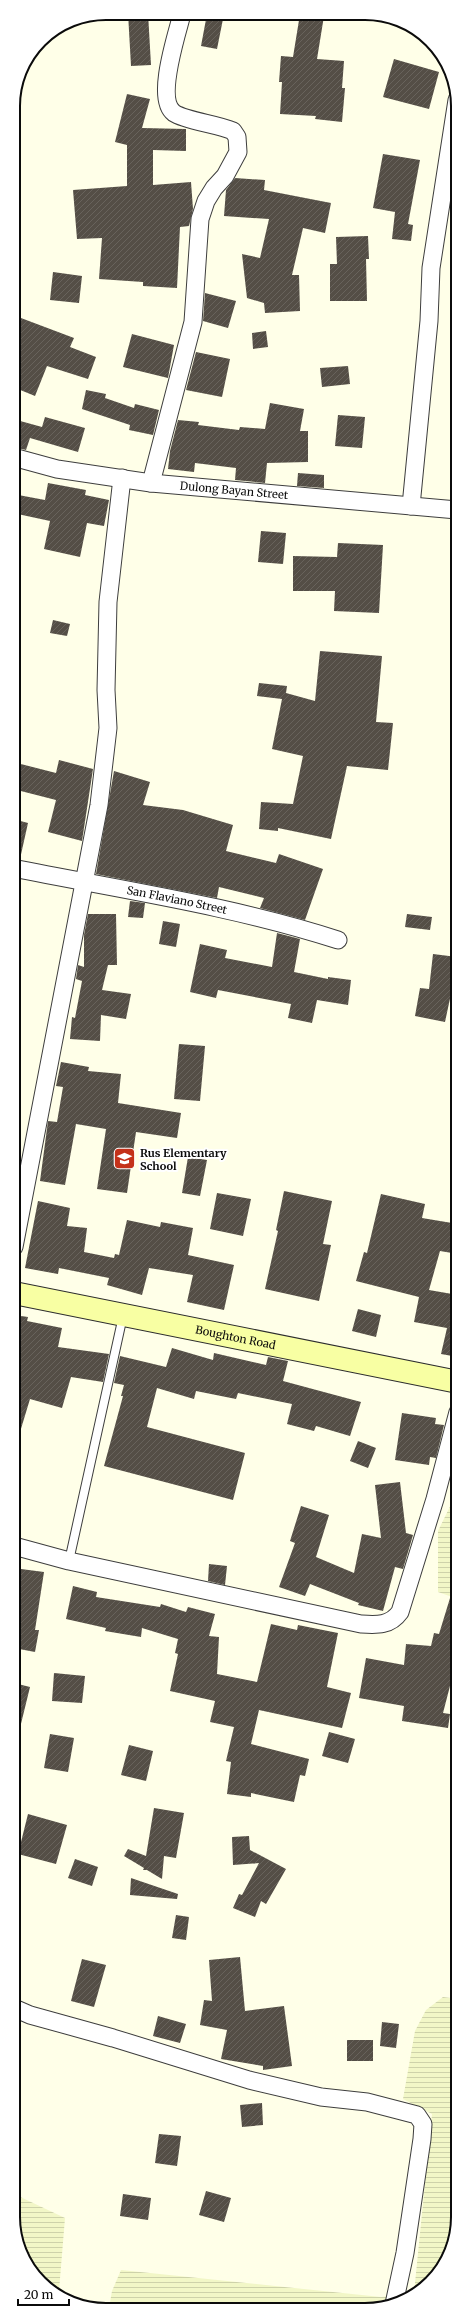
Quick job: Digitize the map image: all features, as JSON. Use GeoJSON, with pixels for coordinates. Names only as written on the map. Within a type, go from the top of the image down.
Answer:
{"type":"FeatureCollection","features":[{"type":"Feature","properties":{"kind":"main road","name":"Boughton Road"},"geometry":{"type":"LineString","coordinates":[[20,1294],[451,1381]]}},
{"type":"Feature","properties":{"kind":"street"},"geometry":{"type":"LineString","coordinates":[[151,483],[193,322],[200,219],[206,202],[214,188],[225,176],[238,152],[237,137],[233,131],[179,115],[174,113],[167,105],[165,96],[167,81],[181,20]]}},
{"type":"Feature","properties":{"kind":"street"},"geometry":{"type":"LineString","coordinates":[[411,506],[429,321],[431,268],[451,139]]}},
{"type":"Feature","properties":{"kind":"street","name":"Dulong Bayan Street"},"geometry":{"type":"LineString","coordinates":[[20,459],[56,470],[151,483],[451,509]]}},
{"type":"Feature","properties":{"kind":"street"},"geometry":{"type":"LineString","coordinates":[[20,1215],[83,882],[99,806],[108,728],[106,690],[108,602],[122,478]]}},
{"type":"Feature","properties":{"kind":"street","name":"San Flaviano Street"},"geometry":{"type":"LineString","coordinates":[[20,869],[214,907],[306,930],[338,940]]}},
{"type":"Feature","properties":{"kind":"street"},"geometry":{"type":"LineString","coordinates":[[20,1548],[70,1561],[361,1624],[378,1625],[395,1619],[400,1612],[435,1499],[451,1438]]}},
{"type":"Feature","properties":{"kind":"street"},"geometry":{"type":"LineString","coordinates":[[20,2011],[30,2015],[113,2038],[249,2080],[321,2097],[367,2102],[417,2115],[423,2124],[422,2139],[405,2253],[396,2297]]}},
{"type":"Feature","properties":{"kind":"lane"},"geometry":{"type":"LineString","coordinates":[[70,1561],[123,1315]]}},
{"type":"Feature","properties":{"kind":"green space"},"geometry":{"type":"Polygon","coordinates":[[[451,1504],[451,1597],[438,1592],[438,1531],[451,1504]]]}},
{"type":"Feature","properties":{"kind":"green space"},"geometry":{"type":"Polygon","coordinates":[[[443,1997],[451,1998],[451,2222],[448,2239],[442,2255],[426,2278],[415,2287],[432,2114],[403,2099],[415,2031],[426,2010],[443,1997]]]}},
{"type":"Feature","properties":{"kind":"green space"},"geometry":{"type":"Polygon","coordinates":[[[20,2197],[65,2218],[59,2288],[45,2278],[29,2255],[23,2239],[21,2228],[20,2197]]]}},
{"type":"Feature","properties":{"kind":"green space"},"geometry":{"type":"Polygon","coordinates":[[[121,2270],[381,2297],[402,2294],[387,2300],[365,2303],[110,2303],[112,2291],[121,2270]]]}},
{"type":"Feature","properties":{"kind":"building"},"geometry":{"type":"Polygon","coordinates":[[[128,20],[148,20],[151,65],[131,66],[128,20]]]}},
{"type":"Feature","properties":{"kind":"building"},"geometry":{"type":"Polygon","coordinates":[[[206,20],[223,20],[217,49],[201,46],[206,20]]]}},
{"type":"Feature","properties":{"kind":"building"},"geometry":{"type":"Polygon","coordinates":[[[299,20],[323,20],[317,59],[344,61],[342,88],[345,88],[342,122],[315,119],[316,116],[280,114],[282,82],[279,82],[281,56],[293,57],[299,20]]]}},
{"type":"Feature","properties":{"kind":"building"},"geometry":{"type":"Polygon","coordinates":[[[394,59],[439,72],[429,109],[383,97],[394,59]]]}},
{"type":"Feature","properties":{"kind":"building"},"geometry":{"type":"Polygon","coordinates":[[[127,94],[150,99],[142,128],[186,129],[186,151],[153,150],[153,185],[191,182],[193,209],[189,226],[180,227],[177,288],[143,286],[143,282],[99,279],[102,238],[77,239],[73,190],[127,186],[127,145],[115,142],[127,94]]]}},
{"type":"Feature","properties":{"kind":"building"},"geometry":{"type":"Polygon","coordinates":[[[383,154],[420,160],[408,224],[413,225],[411,241],[392,239],[395,212],[373,208],[383,154]]]}},
{"type":"Feature","properties":{"kind":"building"},"geometry":{"type":"Polygon","coordinates":[[[235,178],[265,180],[264,190],[331,203],[325,233],[303,228],[292,275],[299,275],[300,311],[265,313],[264,303],[247,298],[242,254],[260,258],[269,219],[224,216],[226,190],[235,178]]]}},
{"type":"Feature","properties":{"kind":"building"},"geometry":{"type":"Polygon","coordinates":[[[368,236],[369,259],[366,259],[367,301],[330,301],[330,264],[337,264],[336,237],[368,236]]]}},
{"type":"Feature","properties":{"kind":"building"},"geometry":{"type":"Polygon","coordinates":[[[53,272],[82,276],[79,303],[50,300],[53,272]]]}},
{"type":"Feature","properties":{"kind":"building"},"geometry":{"type":"Polygon","coordinates":[[[205,293],[236,301],[228,328],[203,321],[205,293]]]}},
{"type":"Feature","properties":{"kind":"building"},"geometry":{"type":"Polygon","coordinates":[[[20,318],[74,338],[70,347],[96,357],[88,379],[47,366],[35,396],[20,390],[20,318]]]}},
{"type":"Feature","properties":{"kind":"building"},"geometry":{"type":"Polygon","coordinates":[[[266,331],[268,347],[253,349],[252,333],[266,331]]]}},
{"type":"Feature","properties":{"kind":"building"},"geometry":{"type":"Polygon","coordinates":[[[132,334],[174,345],[168,378],[123,367],[132,334]]]}},
{"type":"Feature","properties":{"kind":"building"},"geometry":{"type":"Polygon","coordinates":[[[196,352],[230,359],[222,397],[186,390],[196,352]]]}},
{"type":"Feature","properties":{"kind":"building"},"geometry":{"type":"Polygon","coordinates":[[[348,366],[350,384],[322,387],[320,368],[348,366]]]}},
{"type":"Feature","properties":{"kind":"building"},"geometry":{"type":"Polygon","coordinates":[[[86,390],[106,394],[105,398],[134,408],[135,404],[159,410],[153,435],[129,430],[130,425],[82,409],[86,390]]]}},
{"type":"Feature","properties":{"kind":"building"},"geometry":{"type":"Polygon","coordinates":[[[270,403],[304,409],[300,431],[308,431],[308,462],[267,463],[265,483],[235,480],[236,468],[195,463],[194,472],[168,469],[170,451],[178,420],[199,422],[198,425],[239,430],[240,427],[265,429],[270,403]]]}},
{"type":"Feature","properties":{"kind":"building"},"geometry":{"type":"Polygon","coordinates":[[[338,415],[365,417],[362,448],[335,446],[338,415]]]}},
{"type":"Feature","properties":{"kind":"building"},"geometry":{"type":"Polygon","coordinates":[[[45,417],[85,428],[78,452],[30,438],[26,450],[20,449],[20,421],[42,427],[45,417]]]}},
{"type":"Feature","properties":{"kind":"building"},"geometry":{"type":"Polygon","coordinates":[[[298,473],[324,475],[324,488],[297,486],[298,473]]]}},
{"type":"Feature","properties":{"kind":"building"},"geometry":{"type":"Polygon","coordinates":[[[48,483],[86,490],[85,495],[109,500],[104,526],[87,523],[80,557],[44,549],[50,521],[20,515],[20,495],[45,500],[48,483]]]}},
{"type":"Feature","properties":{"kind":"building"},"geometry":{"type":"Polygon","coordinates":[[[261,531],[286,533],[283,564],[258,562],[261,531]]]}},
{"type":"Feature","properties":{"kind":"building"},"geometry":{"type":"Polygon","coordinates":[[[338,543],[383,545],[379,613],[334,611],[335,591],[293,591],[293,556],[337,557],[338,543]]]}},
{"type":"Feature","properties":{"kind":"building"},"geometry":{"type":"Polygon","coordinates":[[[53,620],[70,624],[67,636],[50,633],[53,620]]]}},
{"type":"Feature","properties":{"kind":"building"},"geometry":{"type":"Polygon","coordinates":[[[320,651],[382,656],[376,722],[393,723],[388,770],[347,766],[331,839],[278,828],[278,831],[259,829],[261,802],[293,804],[303,756],[272,749],[282,699],[257,696],[259,683],[287,686],[286,693],[315,701],[320,651]]]}},
{"type":"Feature","properties":{"kind":"building"},"geometry":{"type":"Polygon","coordinates":[[[59,760],[93,769],[82,841],[48,832],[56,800],[20,791],[20,764],[56,773],[59,760]]]}},
{"type":"Feature","properties":{"kind":"building"},"geometry":{"type":"Polygon","coordinates":[[[114,771],[150,782],[143,805],[183,810],[233,825],[226,851],[276,863],[279,854],[323,869],[305,920],[260,908],[264,898],[219,887],[217,898],[96,874],[114,771]]]}},
{"type":"Feature","properties":{"kind":"building"},"geometry":{"type":"Polygon","coordinates":[[[20,821],[28,823],[20,859],[20,821]]]}},
{"type":"Feature","properties":{"kind":"building"},"geometry":{"type":"Polygon","coordinates":[[[130,901],[145,903],[143,918],[128,917],[130,901]]]}},
{"type":"Feature","properties":{"kind":"building"},"geometry":{"type":"Polygon","coordinates":[[[88,914],[116,914],[117,965],[108,965],[102,990],[131,994],[126,1019],[101,1015],[100,1041],[70,1039],[72,1017],[75,1018],[82,981],[76,979],[78,965],[84,967],[84,935],[88,914]]]}},
{"type":"Feature","properties":{"kind":"building"},"geometry":{"type":"Polygon","coordinates":[[[407,914],[432,917],[430,930],[405,927],[407,914]]]}},
{"type":"Feature","properties":{"kind":"building"},"geometry":{"type":"Polygon","coordinates":[[[163,921],[180,924],[176,947],[159,944],[163,921]]]}},
{"type":"Feature","properties":{"kind":"building"},"geometry":{"type":"Polygon","coordinates":[[[277,933],[300,939],[294,972],[328,979],[328,977],[351,980],[348,1005],[317,1000],[312,1023],[288,1018],[291,1004],[218,990],[216,998],[190,992],[200,944],[227,950],[225,958],[272,967],[277,933]]]}},
{"type":"Feature","properties":{"kind":"building"},"geometry":{"type":"Polygon","coordinates":[[[433,954],[451,956],[451,994],[445,1022],[415,1016],[420,988],[429,989],[433,954]]]}},
{"type":"Feature","properties":{"kind":"building"},"geometry":{"type":"Polygon","coordinates":[[[179,1044],[205,1046],[200,1101],[174,1099],[179,1044]]]}},
{"type":"Feature","properties":{"kind":"building"},"geometry":{"type":"Polygon","coordinates":[[[61,1062],[89,1067],[88,1071],[121,1074],[118,1103],[181,1113],[177,1138],[136,1132],[127,1193],[97,1189],[106,1129],[76,1124],[65,1185],[40,1181],[48,1121],[57,1122],[63,1087],[56,1086],[61,1062]]]}},
{"type":"Feature","properties":{"kind":"building"},"geometry":{"type":"Polygon","coordinates":[[[188,1157],[207,1160],[200,1196],[182,1193],[188,1157]]]}},
{"type":"Feature","properties":{"kind":"building"},"geometry":{"type":"Polygon","coordinates":[[[284,1191],[332,1201],[323,1244],[331,1245],[319,1301],[265,1289],[278,1231],[276,1230],[284,1191]]]}},
{"type":"Feature","properties":{"kind":"building"},"geometry":{"type":"Polygon","coordinates":[[[217,1193],[251,1199],[243,1236],[210,1229],[217,1193]]]}},
{"type":"Feature","properties":{"kind":"building"},"geometry":{"type":"Polygon","coordinates":[[[381,1194],[425,1204],[422,1218],[451,1223],[451,1253],[440,1251],[429,1290],[451,1294],[451,1356],[441,1354],[447,1328],[414,1322],[419,1297],[356,1281],[364,1252],[367,1253],[381,1194]]]}},
{"type":"Feature","properties":{"kind":"building"},"geometry":{"type":"Polygon","coordinates":[[[38,1201],[70,1208],[67,1226],[87,1228],[84,1252],[114,1258],[115,1254],[119,1255],[127,1220],[160,1227],[161,1222],[193,1228],[188,1255],[234,1265],[224,1310],[187,1302],[193,1275],[149,1268],[142,1295],[107,1285],[109,1278],[59,1268],[58,1274],[25,1268],[38,1201]]]}},
{"type":"Feature","properties":{"kind":"building"},"geometry":{"type":"Polygon","coordinates":[[[358,1309],[381,1315],[376,1337],[352,1331],[358,1309]]]}},
{"type":"Feature","properties":{"kind":"building"},"geometry":{"type":"Polygon","coordinates":[[[20,1316],[28,1317],[27,1321],[62,1328],[58,1347],[109,1354],[103,1382],[71,1377],[62,1408],[30,1399],[20,1432],[20,1316]]]}},
{"type":"Feature","properties":{"kind":"building"},"geometry":{"type":"Polygon","coordinates":[[[172,1348],[213,1360],[214,1353],[266,1365],[268,1357],[288,1361],[283,1381],[361,1402],[350,1436],[316,1426],[314,1431],[287,1424],[292,1404],[238,1393],[236,1399],[196,1391],[194,1399],[157,1388],[147,1427],[245,1453],[233,1500],[104,1466],[123,1396],[121,1396],[124,1385],[114,1383],[120,1356],[166,1367],[172,1348]]]}},
{"type":"Feature","properties":{"kind":"building"},"geometry":{"type":"Polygon","coordinates":[[[402,1413],[436,1418],[435,1424],[444,1425],[436,1458],[430,1457],[429,1465],[395,1460],[402,1413]]]}},
{"type":"Feature","properties":{"kind":"building"},"geometry":{"type":"Polygon","coordinates":[[[358,1441],[376,1448],[368,1468],[350,1461],[358,1441]]]}},
{"type":"Feature","properties":{"kind":"building"},"geometry":{"type":"Polygon","coordinates":[[[400,1482],[406,1533],[413,1535],[403,1569],[395,1567],[383,1611],[358,1605],[359,1603],[310,1584],[305,1596],[279,1587],[295,1543],[290,1541],[301,1506],[329,1515],[316,1557],[354,1573],[362,1534],[381,1538],[375,1485],[400,1482]]]}},
{"type":"Feature","properties":{"kind":"building"},"geometry":{"type":"Polygon","coordinates":[[[209,1564],[227,1566],[225,1585],[208,1581],[209,1564]]]}},
{"type":"Feature","properties":{"kind":"building"},"geometry":{"type":"Polygon","coordinates":[[[21,1569],[44,1572],[35,1630],[39,1630],[35,1652],[20,1649],[21,1569]]]}},
{"type":"Feature","properties":{"kind":"building"},"geometry":{"type":"Polygon","coordinates":[[[73,1586],[97,1592],[96,1597],[160,1607],[161,1604],[186,1612],[188,1607],[215,1614],[209,1636],[219,1637],[217,1674],[257,1682],[271,1624],[297,1630],[298,1625],[338,1633],[327,1687],[351,1693],[342,1728],[259,1710],[251,1744],[309,1759],[305,1776],[300,1775],[294,1802],[251,1793],[251,1797],[227,1794],[231,1762],[226,1761],[234,1727],[210,1722],[215,1701],[170,1691],[178,1654],[175,1653],[178,1639],[142,1628],[141,1637],[105,1631],[106,1628],[66,1619],[73,1586]]]}},
{"type":"Feature","properties":{"kind":"building"},"geometry":{"type":"Polygon","coordinates":[[[451,1595],[451,1686],[443,1713],[450,1714],[448,1728],[402,1721],[404,1706],[359,1698],[366,1658],[404,1665],[406,1644],[431,1646],[434,1633],[439,1634],[451,1595]]]}},
{"type":"Feature","properties":{"kind":"building"},"geometry":{"type":"Polygon","coordinates":[[[54,1673],[85,1676],[82,1703],[52,1701],[54,1673]]]}},
{"type":"Feature","properties":{"kind":"building"},"geometry":{"type":"Polygon","coordinates":[[[20,1684],[30,1687],[20,1728],[20,1684]]]}},
{"type":"Feature","properties":{"kind":"building"},"geometry":{"type":"Polygon","coordinates":[[[329,1732],[355,1739],[348,1763],[322,1756],[329,1732]]]}},
{"type":"Feature","properties":{"kind":"building"},"geometry":{"type":"Polygon","coordinates":[[[50,1734],[74,1738],[68,1772],[44,1768],[50,1734]]]}},
{"type":"Feature","properties":{"kind":"building"},"geometry":{"type":"Polygon","coordinates":[[[129,1745],[153,1751],[146,1781],[121,1775],[129,1745]]]}},
{"type":"Feature","properties":{"kind":"building"},"geometry":{"type":"Polygon","coordinates":[[[154,1808],[184,1813],[176,1858],[164,1856],[162,1879],[147,1870],[143,1870],[144,1868],[124,1856],[128,1849],[146,1856],[154,1808]]]}},
{"type":"Feature","properties":{"kind":"building"},"geometry":{"type":"Polygon","coordinates":[[[28,1814],[67,1825],[56,1864],[20,1855],[20,1846],[28,1814]]]}},
{"type":"Feature","properties":{"kind":"building"},"geometry":{"type":"Polygon","coordinates":[[[249,1836],[250,1850],[286,1869],[266,1904],[261,1901],[255,1917],[233,1908],[239,1894],[242,1895],[259,1863],[233,1865],[232,1837],[249,1836]]]}},
{"type":"Feature","properties":{"kind":"building"},"geometry":{"type":"Polygon","coordinates":[[[75,1859],[98,1867],[92,1886],[68,1878],[75,1859]]]}},
{"type":"Feature","properties":{"kind":"building"},"geometry":{"type":"Polygon","coordinates":[[[131,1878],[178,1894],[177,1899],[130,1895],[131,1878]]]}},
{"type":"Feature","properties":{"kind":"building"},"geometry":{"type":"Polygon","coordinates":[[[176,1915],[189,1917],[186,1940],[172,1938],[176,1915]]]}},
{"type":"Feature","properties":{"kind":"building"},"geometry":{"type":"Polygon","coordinates":[[[240,1957],[245,2011],[284,2006],[292,2066],[263,2070],[263,2066],[221,2059],[227,2030],[200,2025],[204,2000],[212,2001],[209,1960],[240,1957]]]}},
{"type":"Feature","properties":{"kind":"building"},"geometry":{"type":"Polygon","coordinates":[[[82,1959],[106,1965],[94,2007],[71,2001],[82,1959]]]}},
{"type":"Feature","properties":{"kind":"building"},"geometry":{"type":"Polygon","coordinates":[[[158,2016],[186,2024],[180,2043],[153,2036],[158,2016]]]}},
{"type":"Feature","properties":{"kind":"building"},"geometry":{"type":"Polygon","coordinates":[[[382,2022],[399,2024],[396,2048],[380,2046],[382,2022]]]}},
{"type":"Feature","properties":{"kind":"building"},"geometry":{"type":"Polygon","coordinates":[[[347,2040],[373,2040],[373,2061],[347,2061],[347,2040]]]}},
{"type":"Feature","properties":{"kind":"building"},"geometry":{"type":"Polygon","coordinates":[[[262,2103],[263,2125],[242,2127],[240,2105],[262,2103]]]}},
{"type":"Feature","properties":{"kind":"building"},"geometry":{"type":"Polygon","coordinates":[[[159,2134],[181,2136],[177,2166],[155,2163],[159,2134]]]}},
{"type":"Feature","properties":{"kind":"building"},"geometry":{"type":"Polygon","coordinates":[[[206,2191],[231,2198],[224,2222],[199,2215],[206,2191]]]}},
{"type":"Feature","properties":{"kind":"building"},"geometry":{"type":"Polygon","coordinates":[[[123,2194],[151,2198],[148,2220],[120,2216],[123,2194]]]}},
{"type":"Feature","properties":{"kind":"place","name":"Rus Elementary School"},"geometry":{"type":"Point","coordinates":[125,1159]}}]}
